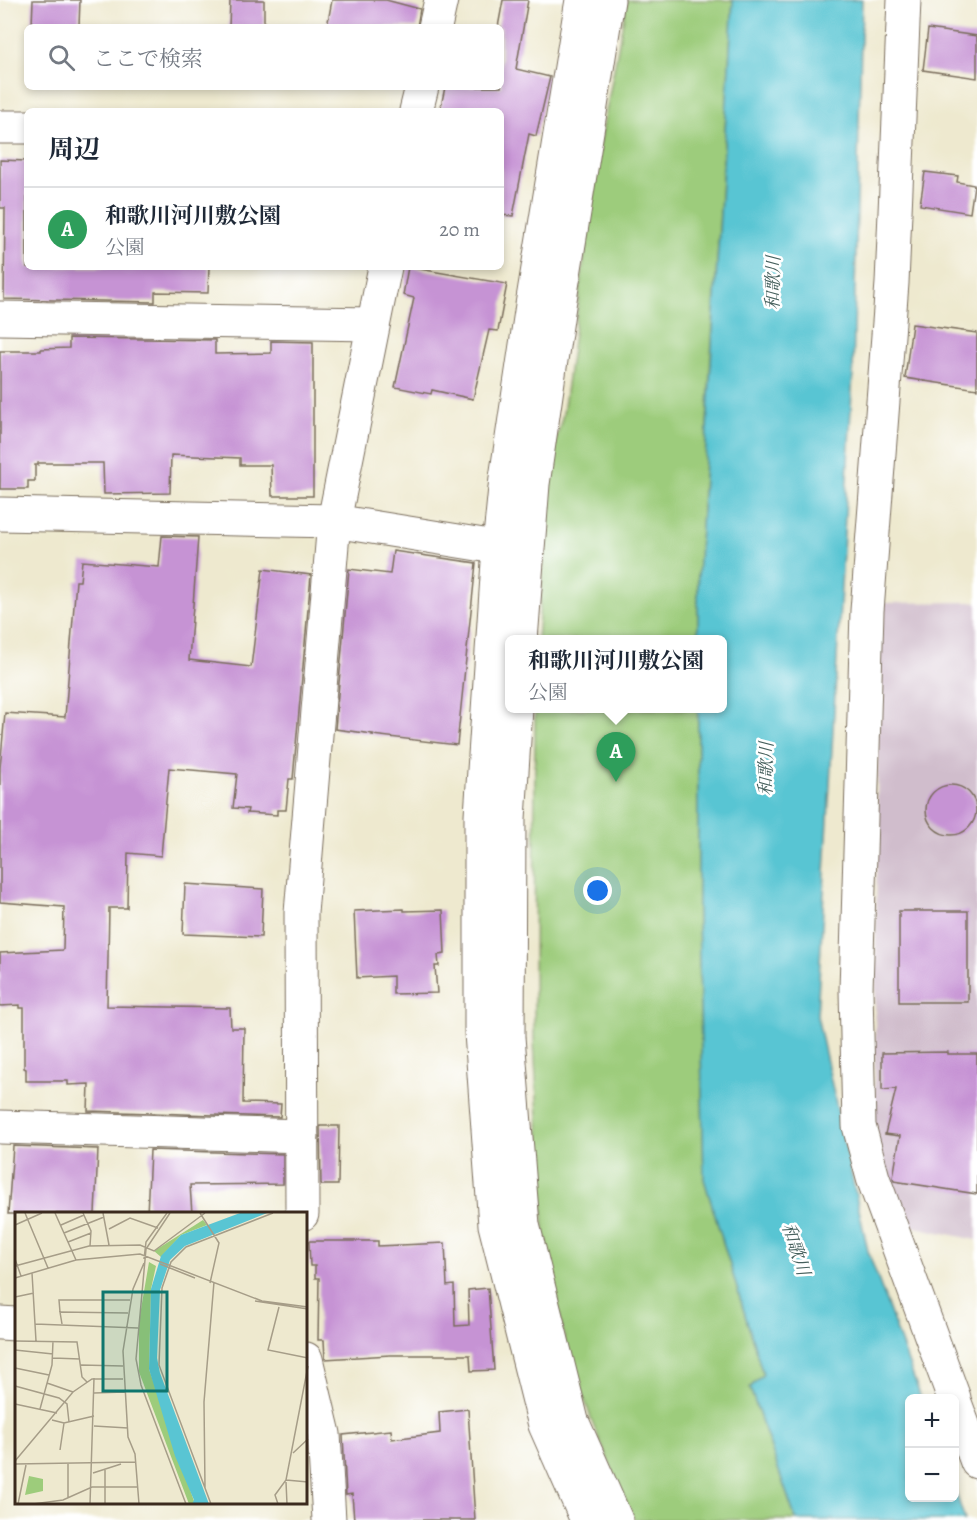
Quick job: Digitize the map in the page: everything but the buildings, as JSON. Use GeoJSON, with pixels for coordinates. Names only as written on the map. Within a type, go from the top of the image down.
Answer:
{"type":"FeatureCollection","features":[{"type":"Feature","properties":{"kind":"street"},"geometry":{"type":"LineString","coordinates":[[436,24],[441,0]]}},
{"type":"Feature","properties":{"kind":"street"},"geometry":{"type":"LineString","coordinates":[[521,635],[506,478],[582,0]]}},
{"type":"Feature","properties":{"kind":"street"},"geometry":{"type":"LineString","coordinates":[[587,1520],[545,1425],[495,1225],[481,1033],[481,815],[513,549],[533,484],[558,312],[609,0]]}},
{"type":"Feature","properties":{"kind":"street"},"geometry":{"type":"LineString","coordinates":[[904,0],[892,283],[867,611],[856,990],[859,1126],[873,1179],[952,1394]]}},
{"type":"Feature","properties":{"kind":"street"},"geometry":{"type":"LineString","coordinates":[[417,108],[421,90]]}},
{"type":"Feature","properties":{"kind":"street"},"geometry":{"type":"LineString","coordinates":[[0,127],[24,127]]}},
{"type":"Feature","properties":{"kind":"street"},"geometry":{"type":"LineString","coordinates":[[302,1212],[300,913],[333,521],[384,270]]}},
{"type":"Feature","properties":{"kind":"street"},"geometry":{"type":"LineString","coordinates":[[0,318],[373,324]]}},
{"type":"Feature","properties":{"kind":"street"},"geometry":{"type":"LineString","coordinates":[[0,514],[333,521],[513,549]]}},
{"type":"Feature","properties":{"kind":"street"},"geometry":{"type":"LineString","coordinates":[[516,713],[509,819],[508,1037],[523,1225],[572,1421],[615,1520]]}},
{"type":"Feature","properties":{"kind":"street"},"geometry":{"type":"LineString","coordinates":[[0,1127],[302,1136]]}},
{"type":"Feature","properties":{"kind":"street"},"geometry":{"type":"LineString","coordinates":[[0,1323],[15,1324]]}},
{"type":"Feature","properties":{"kind":"street"},"geometry":{"type":"LineString","coordinates":[[308,1367],[324,1434],[328,1520]]}},
{"type":"Feature","properties":{"kind":"street"},"geometry":{"type":"LineString","coordinates":[[959,1413],[977,1462]]}},
{"type":"Feature","properties":{"kind":"shaded area"},"geometry":{"type":"Polygon","coordinates":[[[977,602],[977,1240],[901,1224],[874,1144],[879,603],[977,602]]]}},
{"type":"Feature","properties":{"kind":"green space"},"geometry":{"type":"Polygon","coordinates":[[[627,0],[733,0],[698,578],[698,635],[537,635],[553,451],[563,414],[599,149],[627,0]]]}},
{"type":"Feature","properties":{"kind":"green space"},"geometry":{"type":"Polygon","coordinates":[[[535,713],[698,713],[698,911],[704,1179],[763,1374],[750,1388],[796,1520],[634,1520],[594,1427],[565,1342],[544,1233],[534,1041],[535,713]]]}},
{"type":"Feature","properties":{"kind":"water","name":"和歌川"},"geometry":{"type":"Polygon","coordinates":[[[733,0],[862,0],[853,373],[817,1016],[868,1251],[920,1394],[905,1394],[905,1502],[959,1502],[965,1520],[796,1520],[750,1388],[763,1374],[704,1179],[698,911],[698,713],[727,713],[727,635],[698,635],[698,578],[733,0]]]}},
{"type":"Feature","properties":{"kind":"place","name":"和歌川河川敷公園"},"geometry":{"type":"Point","coordinates":[616,782]}}]}
